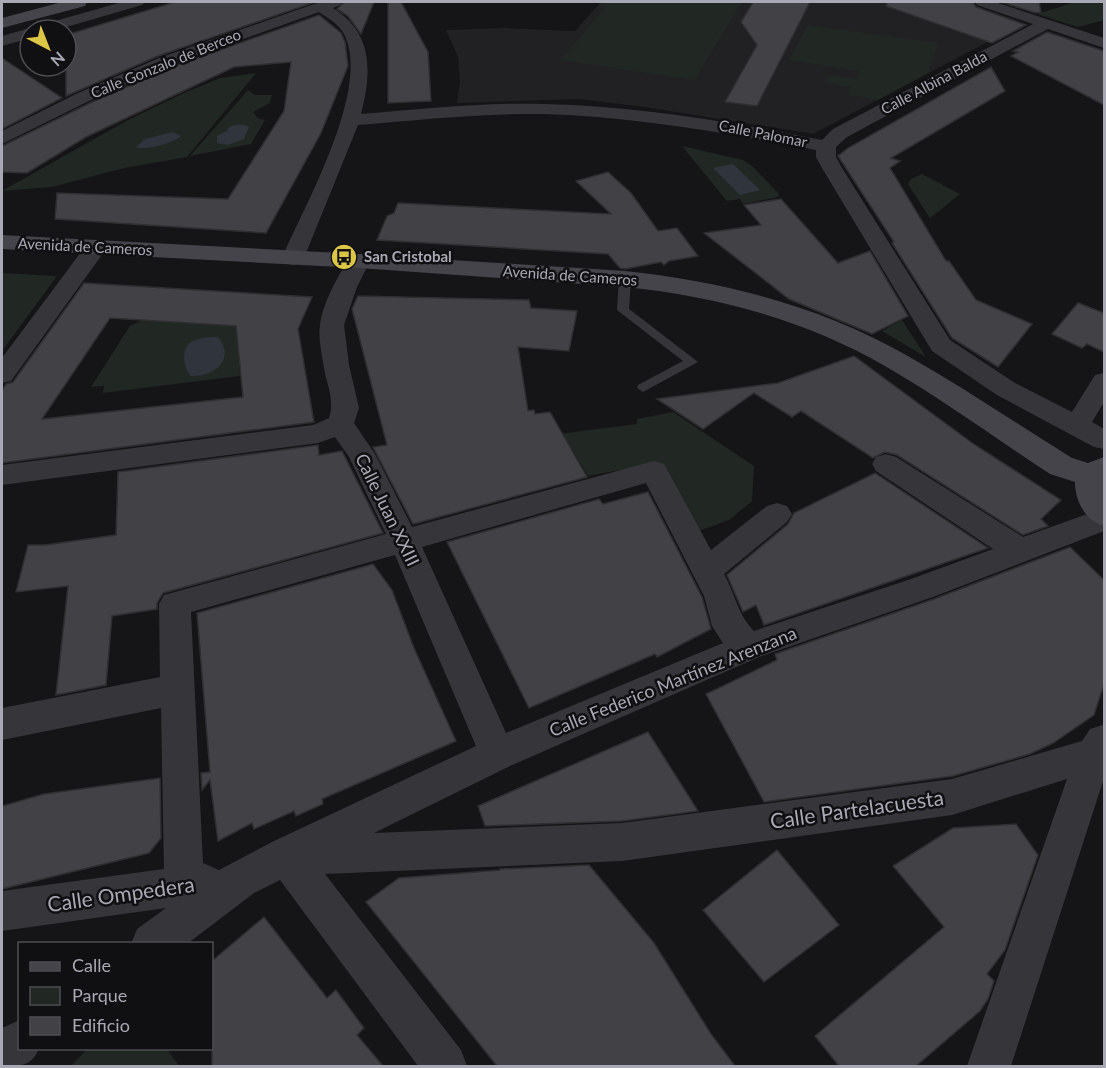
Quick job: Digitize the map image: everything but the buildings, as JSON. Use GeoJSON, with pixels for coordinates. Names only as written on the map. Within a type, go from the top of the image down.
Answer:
{"type":"FeatureCollection","features":[{"type":"Feature","properties":{"kind":"main road"},"geometry":{"type":"LineString","coordinates":[[2,22],[75,2]]}},
{"type":"Feature","properties":{"kind":"main road","name":"Avenida de Cameros"},"geometry":{"type":"LineString","coordinates":[[2,242],[94,249],[359,261],[625,279],[665,283],[750,300],[830,328],[895,360],[1061,466],[1098,472]]}},
{"type":"Feature","properties":{"kind":"main road"},"geometry":{"type":"LineString","coordinates":[[1098,472],[1089,489],[1095,503],[1104,514]]}},
{"type":"Feature","properties":{"kind":"street"},"geometry":{"type":"LineString","coordinates":[[78,19],[137,2]]}},
{"type":"Feature","properties":{"kind":"street"},"geometry":{"type":"LineString","coordinates":[[982,2],[1104,43]]}},
{"type":"Feature","properties":{"kind":"street"},"geometry":{"type":"LineString","coordinates":[[292,258],[352,120],[361,73],[357,49],[346,25],[327,4]]}},
{"type":"Feature","properties":{"kind":"street","name":"Calle Gonzalo de Berceo"},"geometry":{"type":"LineString","coordinates":[[2,138],[94,92],[182,55],[327,4]]}},
{"type":"Feature","properties":{"kind":"street","name":"Calle Albina Balda"},"geometry":{"type":"LineString","coordinates":[[826,146],[840,133],[1046,24]]}},
{"type":"Feature","properties":{"kind":"street"},"geometry":{"type":"LineString","coordinates":[[2,41],[18,36]]}},
{"type":"Feature","properties":{"kind":"street","name":"Calle Palomar"},"geometry":{"type":"LineString","coordinates":[[352,120],[474,111],[543,109],[596,111],[722,126],[826,146],[826,157],[832,168],[941,345],[1006,389],[1104,440]]}},
{"type":"Feature","properties":{"kind":"street"},"geometry":{"type":"LineString","coordinates":[[2,375],[94,249]]}},
{"type":"Feature","properties":{"kind":"street"},"geometry":{"type":"LineString","coordinates":[[2,475],[318,434],[340,424],[346,408],[336,365],[332,325],[345,287],[359,261]]}},
{"type":"Feature","properties":{"kind":"street"},"geometry":{"type":"LineString","coordinates":[[1077,425],[1104,381]]}},
{"type":"Feature","properties":{"kind":"street","name":"Calle Juan XXIII"},"geometry":{"type":"LineString","coordinates":[[340,424],[361,454],[404,540],[497,754]]}},
{"type":"Feature","properties":{"kind":"street"},"geometry":{"type":"LineString","coordinates":[[886,464],[1020,551]]}},
{"type":"Feature","properties":{"kind":"street"},"geometry":{"type":"LineString","coordinates":[[184,886],[175,604],[654,471],[720,596],[728,626],[748,647]]}},
{"type":"Feature","properties":{"kind":"street"},"geometry":{"type":"LineString","coordinates":[[707,571],[777,514]]}},
{"type":"Feature","properties":{"kind":"street","name":"Calle Federico Martínez Arenzana"},"geometry":{"type":"LineString","coordinates":[[240,879],[497,754],[748,647],[922,588],[1104,519]]}},
{"type":"Feature","properties":{"kind":"street"},"geometry":{"type":"LineString","coordinates":[[2,724],[178,689]]}},
{"type":"Feature","properties":{"kind":"street","name":"Calle Partelacuesta"},"geometry":{"type":"LineString","coordinates":[[286,856],[634,840],[952,797],[1101,746]]}},
{"type":"Feature","properties":{"kind":"street","name":"Calle Partelacuesta"},"geometry":{"type":"LineString","coordinates":[[989,1066],[1101,746]]}},
{"type":"Feature","properties":{"kind":"street"},"geometry":{"type":"LineString","coordinates":[[286,856],[445,1066]]}},
{"type":"Feature","properties":{"kind":"street"},"geometry":{"type":"LineString","coordinates":[[156,942],[240,879]]}},
{"type":"Feature","properties":{"kind":"street","name":"Calle Ompedera"},"geometry":{"type":"LineString","coordinates":[[2,911],[240,879]]}},
{"type":"Feature","properties":{"kind":"street"},"geometry":{"type":"LineString","coordinates":[[2,1055],[18,1043]]}},
{"type":"Feature","properties":{"kind":"lane"},"geometry":{"type":"LineString","coordinates":[[625,279],[623,310],[692,362],[643,388]]}},
{"type":"Feature","properties":{"kind":"shaded area"},"geometry":{"type":"Polygon","coordinates":[[[601,2],[963,2],[1017,21],[1018,26],[813,134],[645,107],[579,99],[457,103],[460,82],[458,57],[446,30],[504,28],[575,31],[601,2]]]}},
{"type":"Feature","properties":{"kind":"shaded area"},"geometry":{"type":"Polygon","coordinates":[[[234,125],[249,127],[244,139],[228,145],[217,143],[217,136],[234,125]]]}},
{"type":"Feature","properties":{"kind":"shaded area"},"geometry":{"type":"Polygon","coordinates":[[[173,132],[181,136],[159,146],[136,147],[145,139],[173,132]]]}},
{"type":"Feature","properties":{"kind":"shaded area"},"geometry":{"type":"Polygon","coordinates":[[[733,164],[760,190],[740,195],[713,168],[733,164]]]}},
{"type":"Feature","properties":{"kind":"shaded area"},"geometry":{"type":"Polygon","coordinates":[[[218,337],[225,353],[220,365],[208,373],[191,376],[185,363],[186,348],[196,340],[218,337]]]}},
{"type":"Feature","properties":{"kind":"green space"},"geometry":{"type":"Polygon","coordinates":[[[605,2],[742,2],[694,80],[561,60],[605,8],[600,6],[605,2]]]}},
{"type":"Feature","properties":{"kind":"green space"},"geometry":{"type":"Polygon","coordinates":[[[1075,2],[1104,2],[1104,20],[1078,27],[1037,14],[1075,2]]]}},
{"type":"Feature","properties":{"kind":"green space"},"geometry":{"type":"Polygon","coordinates":[[[808,25],[939,43],[928,73],[878,100],[848,95],[850,87],[825,83],[828,75],[857,79],[859,71],[789,60],[808,25]]]}},
{"type":"Feature","properties":{"kind":"green space"},"geometry":{"type":"Polygon","coordinates":[[[256,73],[187,157],[124,168],[52,187],[2,191],[128,120],[182,94],[220,78],[256,73]]]}},
{"type":"Feature","properties":{"kind":"green space"},"geometry":{"type":"Polygon","coordinates":[[[248,90],[255,95],[272,95],[270,103],[253,112],[258,118],[265,120],[251,144],[190,156],[248,90]]]}},
{"type":"Feature","properties":{"kind":"green space"},"geometry":{"type":"Polygon","coordinates":[[[682,146],[743,160],[752,166],[779,194],[778,197],[743,204],[740,199],[727,201],[682,146]]]}},
{"type":"Feature","properties":{"kind":"green space"},"geometry":{"type":"Polygon","coordinates":[[[922,174],[960,194],[930,218],[908,184],[911,179],[922,174]]]}},
{"type":"Feature","properties":{"kind":"green space"},"geometry":{"type":"Polygon","coordinates":[[[2,273],[57,276],[2,351],[2,273]]]}},
{"type":"Feature","properties":{"kind":"green space"},"geometry":{"type":"Polygon","coordinates":[[[142,320],[236,326],[240,376],[103,393],[104,386],[91,387],[130,326],[142,320]]]}},
{"type":"Feature","properties":{"kind":"green space"},"geometry":{"type":"Polygon","coordinates":[[[902,320],[926,357],[882,331],[902,320]]]}},
{"type":"Feature","properties":{"kind":"green space"},"geometry":{"type":"Polygon","coordinates":[[[673,412],[754,466],[752,501],[729,520],[696,532],[657,463],[588,476],[572,449],[554,454],[543,436],[637,424],[637,419],[673,412]]]}},
{"type":"Feature","properties":{"kind":"green space"},"geometry":{"type":"Polygon","coordinates":[[[86,1050],[168,1050],[179,1066],[71,1066],[86,1050]]]}},
{"type":"Feature","properties":{"kind":"place","name":"San Cristobal"},"geometry":{"type":"Point","coordinates":[344,257]}}]}
